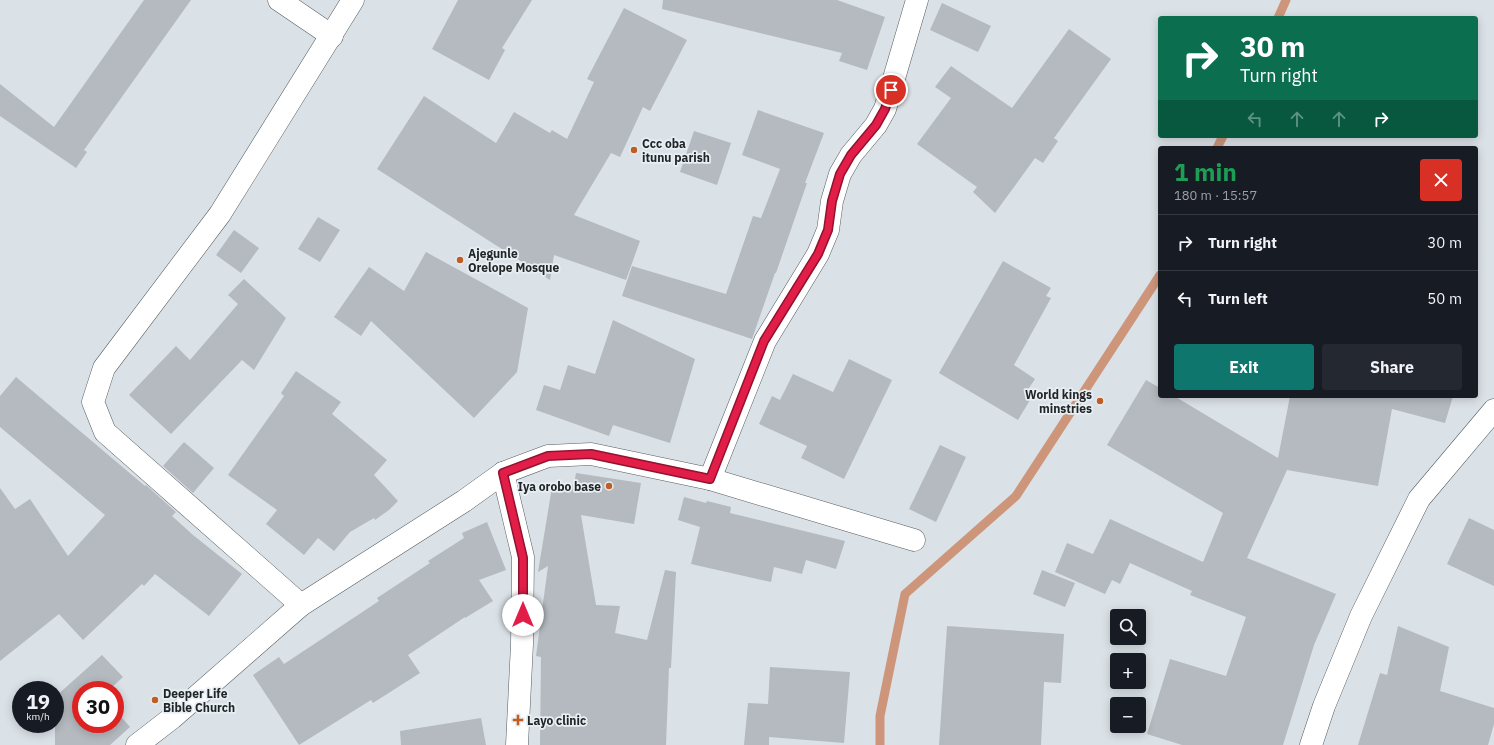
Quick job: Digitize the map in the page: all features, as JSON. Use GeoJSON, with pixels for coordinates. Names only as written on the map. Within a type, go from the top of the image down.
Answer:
{"type":"FeatureCollection","features":[{"type":"Feature","properties":{"kind":"street"},"geometry":{"type":"LineString","coordinates":[[279,0],[332,36]]}},
{"type":"Feature","properties":{"kind":"street"},"geometry":{"type":"LineString","coordinates":[[301,605],[105,432],[93,402],[104,368],[220,214],[353,0]]}},
{"type":"Feature","properties":{"kind":"street"},"geometry":{"type":"LineString","coordinates":[[710,479],[764,341],[818,254],[828,230],[832,201],[840,174],[851,155],[876,125],[885,109],[917,0]]}},
{"type":"Feature","properties":{"kind":"street"},"geometry":{"type":"LineString","coordinates":[[1311,745],[1324,706],[1361,616],[1419,499],[1494,410]]}},
{"type":"Feature","properties":{"kind":"street"},"geometry":{"type":"LineString","coordinates":[[137,745],[172,718],[301,605],[464,501],[503,473],[548,456],[591,454],[710,479],[914,540]]}},
{"type":"Feature","properties":{"kind":"street"},"geometry":{"type":"LineString","coordinates":[[503,473],[523,558],[522,644],[517,745]]}},
{"type":"Feature","properties":{"kind":"building"},"geometry":{"type":"Polygon","coordinates":[[[144,0],[191,0],[84,150],[87,152],[76,168],[0,116],[0,84],[54,127],[144,0]]]}},
{"type":"Feature","properties":{"kind":"building"},"geometry":{"type":"Polygon","coordinates":[[[458,0],[532,0],[502,48],[505,50],[489,80],[432,49],[458,0]]]}},
{"type":"Feature","properties":{"kind":"building"},"geometry":{"type":"Polygon","coordinates":[[[663,0],[837,0],[885,17],[867,70],[839,61],[842,53],[662,9],[663,0]]]}},
{"type":"Feature","properties":{"kind":"building"},"geometry":{"type":"Polygon","coordinates":[[[942,3],[991,26],[978,52],[930,30],[942,3]]]}},
{"type":"Feature","properties":{"kind":"building"},"geometry":{"type":"Polygon","coordinates":[[[624,8],[687,40],[650,111],[643,107],[620,157],[611,153],[574,215],[640,241],[626,280],[554,255],[550,280],[377,169],[424,96],[496,143],[514,112],[550,133],[552,130],[567,139],[594,82],[587,79],[624,8]]]}},
{"type":"Feature","properties":{"kind":"building"},"geometry":{"type":"Polygon","coordinates":[[[1069,29],[1111,59],[1054,138],[1058,141],[1043,163],[1035,158],[995,213],[973,192],[977,187],[917,144],[951,98],[935,87],[951,66],[1012,108],[1069,29]]]}},
{"type":"Feature","properties":{"kind":"building"},"geometry":{"type":"Polygon","coordinates":[[[758,110],[824,133],[805,183],[807,183],[752,339],[622,296],[632,266],[726,294],[753,216],[761,218],[780,169],[742,155],[758,110]]]}},
{"type":"Feature","properties":{"kind":"building"},"geometry":{"type":"Polygon","coordinates":[[[694,131],[731,143],[717,185],[680,172],[694,131]]]}},
{"type":"Feature","properties":{"kind":"building"},"geometry":{"type":"Polygon","coordinates":[[[318,217],[340,230],[320,262],[298,249],[318,217]]]}},
{"type":"Feature","properties":{"kind":"building"},"geometry":{"type":"Polygon","coordinates":[[[234,230],[259,248],[241,273],[216,255],[234,230]]]}},
{"type":"Feature","properties":{"kind":"building"},"geometry":{"type":"Polygon","coordinates":[[[426,252],[528,308],[517,372],[474,418],[371,321],[361,336],[334,317],[369,267],[404,291],[426,252]]]}},
{"type":"Feature","properties":{"kind":"building"},"geometry":{"type":"Polygon","coordinates":[[[1003,261],[1051,288],[1046,296],[1051,298],[1014,365],[1035,379],[1027,391],[1033,395],[1018,420],[939,373],[1003,261]]]}},
{"type":"Feature","properties":{"kind":"building"},"geometry":{"type":"Polygon","coordinates":[[[244,279],[286,318],[254,370],[242,360],[171,434],[129,395],[176,346],[190,360],[238,304],[228,295],[244,279]]]}},
{"type":"Feature","properties":{"kind":"building"},"geometry":{"type":"Polygon","coordinates":[[[613,320],[695,359],[670,443],[613,425],[609,436],[536,410],[544,385],[560,390],[568,365],[595,374],[613,320]]]}},
{"type":"Feature","properties":{"kind":"building"},"geometry":{"type":"Polygon","coordinates":[[[849,359],[892,380],[844,479],[801,458],[807,446],[759,424],[772,396],[780,400],[793,374],[833,392],[849,359]]]}},
{"type":"Feature","properties":{"kind":"building"},"geometry":{"type":"Polygon","coordinates":[[[296,371],[341,402],[332,414],[387,460],[374,475],[398,501],[389,510],[375,520],[374,518],[350,532],[334,551],[318,538],[304,555],[266,524],[277,510],[228,475],[284,396],[281,393],[296,371]]]}},
{"type":"Feature","properties":{"kind":"building"},"geometry":{"type":"Polygon","coordinates":[[[16,377],[145,486],[146,485],[176,512],[172,516],[193,535],[242,574],[209,616],[155,574],[144,586],[142,584],[83,640],[59,614],[0,661],[0,488],[15,509],[30,499],[68,556],[105,515],[0,427],[0,396],[16,377]]]}},
{"type":"Feature","properties":{"kind":"building"},"geometry":{"type":"Polygon","coordinates":[[[1146,380],[1158,387],[1158,398],[1177,398],[1278,458],[1290,398],[1452,398],[1445,423],[1392,409],[1378,486],[1287,470],[1247,558],[1336,594],[1314,645],[1283,745],[1182,745],[1147,734],[1170,659],[1226,676],[1246,617],[1190,595],[1192,591],[1130,563],[1120,584],[1112,580],[1105,594],[1055,572],[1067,543],[1093,554],[1110,519],[1203,562],[1223,513],[1107,445],[1146,380]]]}},
{"type":"Feature","properties":{"kind":"building"},"geometry":{"type":"Polygon","coordinates":[[[184,442],[214,468],[193,493],[163,466],[184,442]]]}},
{"type":"Feature","properties":{"kind":"building"},"geometry":{"type":"Polygon","coordinates":[[[940,445],[966,457],[936,522],[909,509],[940,445]]]}},
{"type":"Feature","properties":{"kind":"building"},"geometry":{"type":"Polygon","coordinates":[[[576,473],[641,483],[634,524],[581,515],[596,605],[620,606],[615,633],[647,640],[665,570],[676,572],[671,668],[669,668],[666,745],[540,745],[541,657],[536,656],[548,566],[538,572],[552,487],[574,485],[576,473]]]}},
{"type":"Feature","properties":{"kind":"building"},"geometry":{"type":"Polygon","coordinates":[[[684,497],[706,503],[707,501],[731,507],[730,513],[845,541],[836,569],[806,560],[802,574],[774,567],[771,582],[691,564],[700,527],[678,520],[684,497]]]}},
{"type":"Feature","properties":{"kind":"building"},"geometry":{"type":"Polygon","coordinates":[[[1469,518],[1494,530],[1494,586],[1447,564],[1469,518]]]}},
{"type":"Feature","properties":{"kind":"building"},"geometry":{"type":"Polygon","coordinates":[[[487,522],[506,570],[479,580],[493,601],[465,617],[408,655],[420,673],[373,703],[371,700],[299,745],[253,675],[279,657],[284,664],[379,601],[377,598],[430,563],[428,561],[464,538],[462,533],[487,522]]]}},
{"type":"Feature","properties":{"kind":"building"},"geometry":{"type":"Polygon","coordinates":[[[1042,570],[1075,583],[1065,607],[1033,594],[1042,570]]]}},
{"type":"Feature","properties":{"kind":"building"},"geometry":{"type":"Polygon","coordinates":[[[947,626],[1064,634],[1061,683],[1044,682],[1041,745],[939,745],[947,626]]]}},
{"type":"Feature","properties":{"kind":"building"},"geometry":{"type":"Polygon","coordinates":[[[1398,626],[1449,647],[1440,691],[1494,708],[1494,724],[1488,745],[1358,745],[1380,673],[1387,675],[1398,626]]]}},
{"type":"Feature","properties":{"kind":"building"},"geometry":{"type":"Polygon","coordinates":[[[102,655],[123,677],[119,681],[73,681],[102,655]]]}},
{"type":"Feature","properties":{"kind":"building"},"geometry":{"type":"Polygon","coordinates":[[[770,667],[850,672],[844,743],[769,737],[769,745],[744,745],[748,703],[768,704],[770,667]]]}},
{"type":"Feature","properties":{"kind":"building"},"geometry":{"type":"Polygon","coordinates":[[[72,682],[72,733],[123,733],[110,745],[55,745],[55,733],[64,733],[64,689],[72,682]]]}},
{"type":"Feature","properties":{"kind":"building"},"geometry":{"type":"Polygon","coordinates":[[[481,718],[486,745],[401,745],[400,731],[481,718]]]}},
{"type":"Feature","properties":{"kind":"building"},"geometry":{"type":"Polygon","coordinates":[[[124,720],[130,727],[124,732],[124,720]]]}},
{"type":"Feature","properties":{"kind":"waterway"},"geometry":{"type":"LineString","coordinates":[[1279,16],[1286,0]]}},
{"type":"Feature","properties":{"kind":"waterway"},"geometry":{"type":"LineString","coordinates":[[1218,146],[1222,138]]}},
{"type":"Feature","properties":{"kind":"waterway"},"geometry":{"type":"LineString","coordinates":[[880,745],[880,716],[905,594],[1016,496],[1158,278]]}},
{"type":"Feature","properties":{"kind":"place","name":"Ccc oba itunu parish"},"geometry":{"type":"Point","coordinates":[634,150]}},
{"type":"Feature","properties":{"kind":"place","name":"Ajegunle Orelope Mosque"},"geometry":{"type":"Point","coordinates":[460,260]}},
{"type":"Feature","properties":{"kind":"place","name":"World kings minstries"},"geometry":{"type":"Point","coordinates":[1100,401]}},
{"type":"Feature","properties":{"kind":"place","name":"Iya orobo base"},"geometry":{"type":"Point","coordinates":[609,486]}},
{"type":"Feature","properties":{"kind":"place","name":"Deeper Life Bible Church"},"geometry":{"type":"Point","coordinates":[155,700]}},
{"type":"Feature","properties":{"kind":"place","name":"Layo clinic"},"geometry":{"type":"Point","coordinates":[518,720]}},
{"type":"Feature","properties":{"kind":"route"},"geometry":{"type":"LineString","coordinates":[[523,615],[523,558],[503,473],[548,456],[591,454],[710,479],[764,341],[818,254],[828,230],[832,201],[840,174],[851,155],[876,125],[885,109],[891,90]]}}]}
